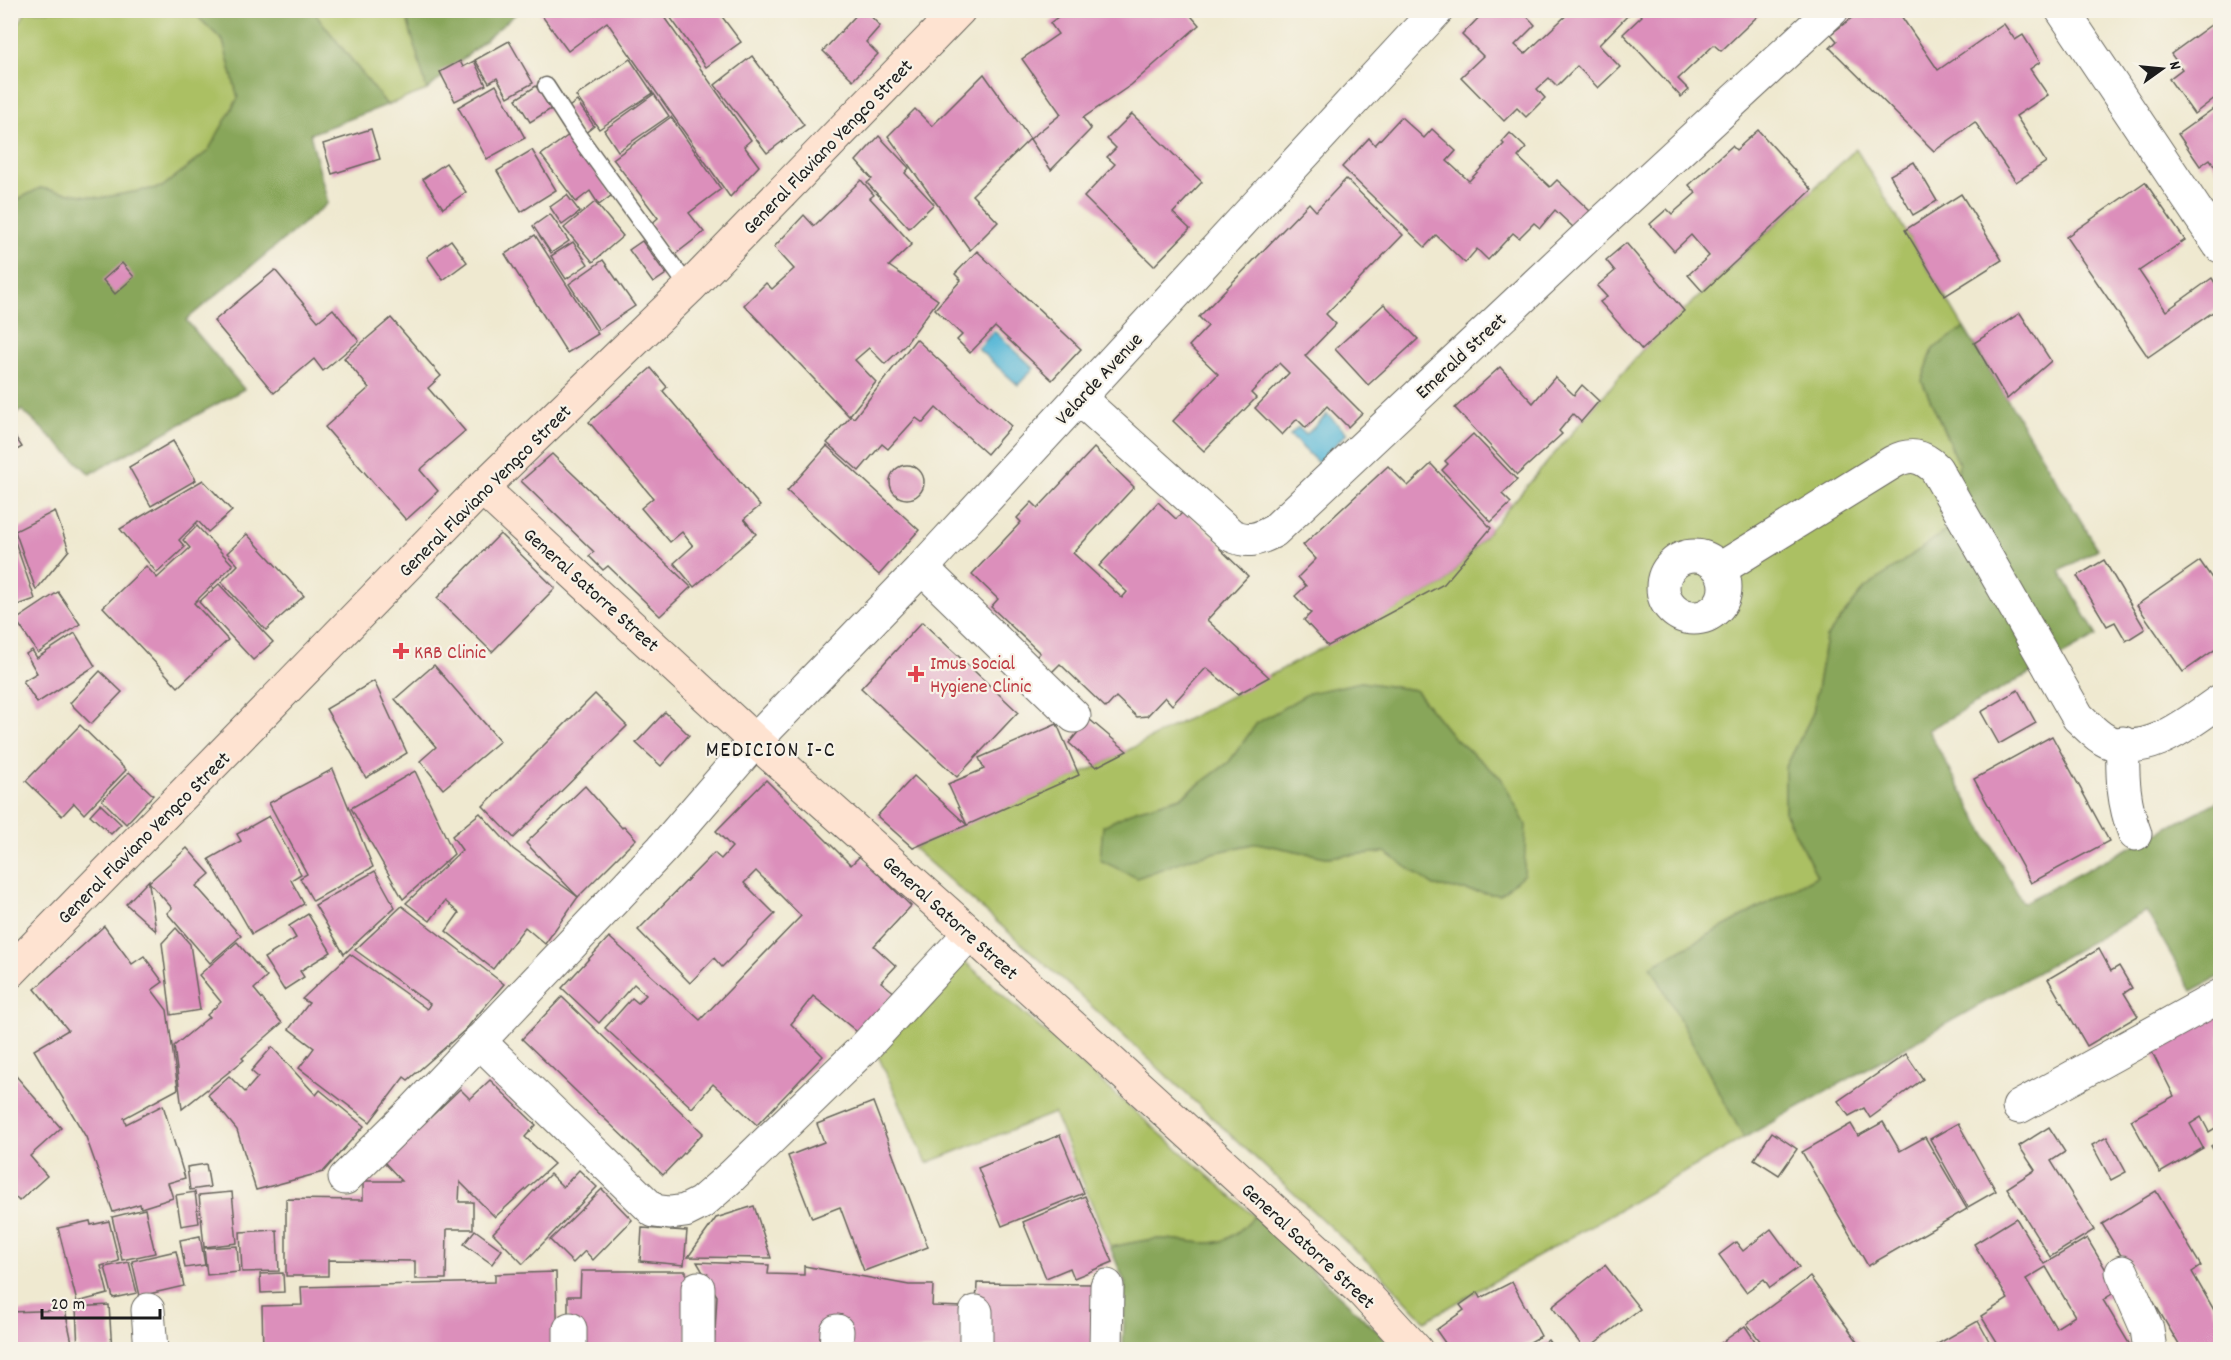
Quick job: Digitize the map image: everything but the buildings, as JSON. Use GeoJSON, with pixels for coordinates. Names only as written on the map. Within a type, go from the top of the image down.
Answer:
{"type":"FeatureCollection","features":[{"type":"Feature","properties":{"kind":"main road","name":"General Flaviano Yengco Street"},"geometry":{"type":"LineString","coordinates":[[10,972],[482,488],[689,288],[959,10]]}},
{"type":"Feature","properties":{"kind":"main road","name":"General Satorre Street"},"geometry":{"type":"LineString","coordinates":[[482,488],[755,741],[970,933],[1362,1291],[1416,1350]]}},
{"type":"Feature","properties":{"kind":"street","name":"Velarde Avenue"},"geometry":{"type":"LineString","coordinates":[[345,1178],[662,849],[755,741],[922,567],[1437,10]]}},
{"type":"Feature","properties":{"kind":"street","name":"Emerald Street"},"geometry":{"type":"LineString","coordinates":[[1079,398],[1231,535],[1245,541],[1274,531],[1594,229],[1832,10]]}},
{"type":"Feature","properties":{"kind":"street"},"geometry":{"type":"LineString","coordinates":[[2062,10],[2220,246]]}},
{"type":"Feature","properties":{"kind":"street"},"geometry":{"type":"LineString","coordinates":[[1720,569],[1893,462],[1905,456],[1917,456],[1936,469],[2078,717],[2106,741],[2136,746],[2165,737],[2220,701]]}},
{"type":"Feature","properties":{"kind":"street"},"geometry":{"type":"LineString","coordinates":[[922,567],[1074,716]]}},
{"type":"Feature","properties":{"kind":"street"},"geometry":{"type":"LineString","coordinates":[[2123,743],[2122,781],[2126,809],[2135,834]]}},
{"type":"Feature","properties":{"kind":"street"},"geometry":{"type":"LineString","coordinates":[[479,1041],[654,1211],[670,1213],[685,1211],[701,1203],[732,1176],[855,1057],[970,933]]}},
{"type":"Feature","properties":{"kind":"street"},"geometry":{"type":"LineString","coordinates":[[2019,1107],[2220,996]]}},
{"type":"Feature","properties":{"kind":"street"},"geometry":{"type":"LineString","coordinates":[[2122,1272],[2147,1329],[2150,1350]]}},
{"type":"Feature","properties":{"kind":"street"},"geometry":{"type":"LineString","coordinates":[[1106,1350],[1107,1286]]}},
{"type":"Feature","properties":{"kind":"street"},"geometry":{"type":"LineString","coordinates":[[698,1288],[698,1350]]}},
{"type":"Feature","properties":{"kind":"street"},"geometry":{"type":"LineString","coordinates":[[148,1310],[151,1350]]}},
{"type":"Feature","properties":{"kind":"street"},"geometry":{"type":"LineString","coordinates":[[976,1312],[976,1350]]}},
{"type":"Feature","properties":{"kind":"lane"},"geometry":{"type":"LineString","coordinates":[[546,86],[583,143],[689,288]]}},
{"type":"Feature","properties":{"kind":"green space"},"geometry":{"type":"Polygon","coordinates":[[[153,10],[197,16],[223,41],[238,98],[208,151],[162,187],[100,198],[40,188],[11,203],[10,33],[15,31],[26,11],[153,10]]]}},
{"type":"Feature","properties":{"kind":"green space"},"geometry":{"type":"Polygon","coordinates":[[[153,11],[316,11],[317,16],[387,105],[310,134],[328,203],[186,320],[244,389],[90,474],[22,410],[11,417],[11,203],[40,188],[100,198],[162,187],[208,151],[238,98],[223,41],[197,16],[153,11]]]}},
{"type":"Feature","properties":{"kind":"green space"},"geometry":{"type":"Polygon","coordinates":[[[316,11],[405,11],[427,90],[387,105],[317,16],[316,11]]]}},
{"type":"Feature","properties":{"kind":"green space"},"geometry":{"type":"Polygon","coordinates":[[[405,11],[519,11],[427,90],[405,11]]]}},
{"type":"Feature","properties":{"kind":"green space"},"geometry":{"type":"Polygon","coordinates":[[[1856,149],[1964,328],[1933,349],[1922,381],[1959,464],[1951,527],[1863,590],[1826,638],[1813,713],[1785,769],[1785,814],[1817,876],[1651,966],[1744,1138],[1425,1321],[1383,1276],[1073,989],[913,848],[1096,767],[1444,584],[1642,350],[1856,149]],[[1361,682],[1257,723],[1229,762],[1181,797],[1136,810],[1137,878],[1191,858],[1257,843],[1326,857],[1385,852],[1434,886],[1500,895],[1524,874],[1501,778],[1453,737],[1415,690],[1361,682]]]}},
{"type":"Feature","properties":{"kind":"green space"},"geometry":{"type":"Polygon","coordinates":[[[1964,328],[2098,549],[2060,571],[2097,636],[1928,730],[2023,903],[2220,800],[2220,976],[2192,991],[2146,911],[1744,1138],[1651,966],[1817,876],[1785,813],[1785,769],[1813,713],[1826,638],[1863,590],[1951,527],[1959,464],[1922,381],[1933,349],[1964,328]]]}},
{"type":"Feature","properties":{"kind":"green space"},"geometry":{"type":"Polygon","coordinates":[[[1361,682],[1415,690],[1453,737],[1501,778],[1526,825],[1524,874],[1500,895],[1434,886],[1385,852],[1326,857],[1257,843],[1191,858],[1137,878],[1100,860],[1103,826],[1136,810],[1182,797],[1229,762],[1257,723],[1309,693],[1361,682]]]}},
{"type":"Feature","properties":{"kind":"green space"},"geometry":{"type":"Polygon","coordinates":[[[964,961],[1254,1216],[1231,1237],[1212,1243],[1155,1239],[1110,1247],[1054,1113],[927,1163],[875,1049],[964,961]]]}},
{"type":"Feature","properties":{"kind":"green space"},"geometry":{"type":"Polygon","coordinates":[[[1254,1216],[1392,1345],[1384,1350],[1123,1349],[1125,1283],[1110,1247],[1155,1239],[1212,1243],[1231,1237],[1254,1216]]]}},
{"type":"Feature","properties":{"kind":"water"},"geometry":{"type":"Polygon","coordinates":[[[994,331],[1034,368],[1018,385],[978,349],[994,331]]]}},
{"type":"Feature","properties":{"kind":"water"},"geometry":{"type":"Polygon","coordinates":[[[1327,414],[1347,433],[1318,463],[1290,435],[1298,427],[1306,435],[1327,414]]]}},
{"type":"Feature","properties":{"kind":"place","name":"KRB Clinic"},"geometry":{"type":"Point","coordinates":[401,651]}},
{"type":"Feature","properties":{"kind":"place","name":"Imus Social Hygiene Clinic"},"geometry":{"type":"Point","coordinates":[916,674]}},
{"type":"Feature","properties":{"kind":"district","name":"MEDICION I-C"},"geometry":{"type":"Point","coordinates":[771,748]}}]}
